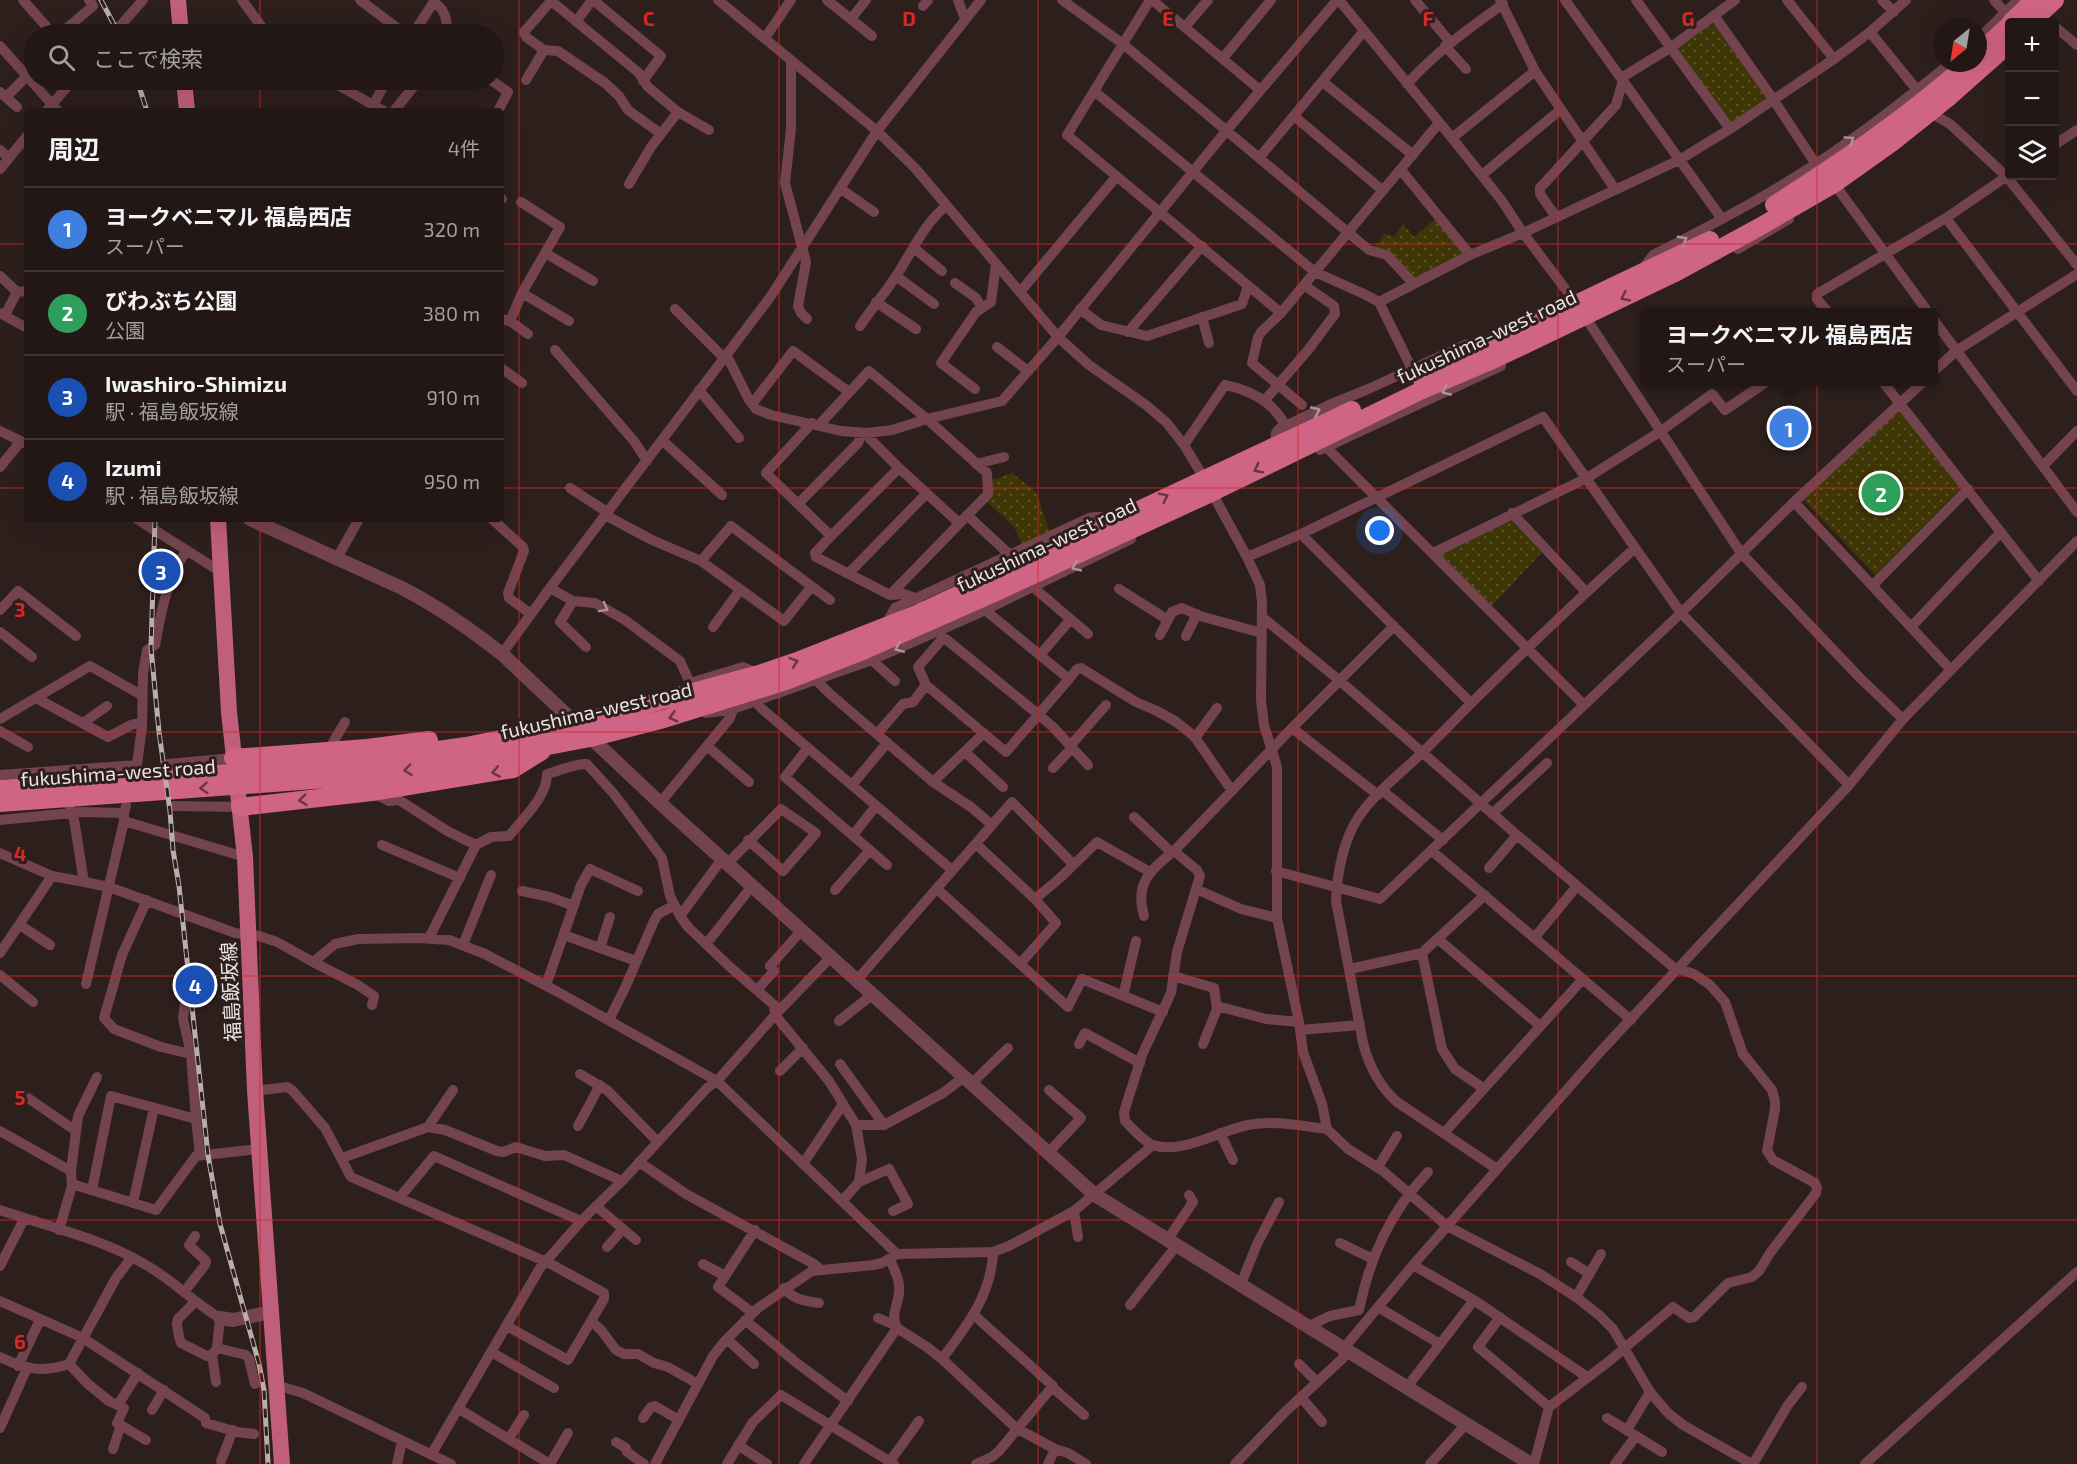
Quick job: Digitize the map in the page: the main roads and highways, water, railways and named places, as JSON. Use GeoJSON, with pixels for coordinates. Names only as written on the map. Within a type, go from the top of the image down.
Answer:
{"type":"FeatureCollection","features":[{"type":"Feature","properties":{"kind":"highway","name":"fukushima-west road"},"geometry":{"type":"LineString","coordinates":[[2012,18],[2034,0]]}},
{"type":"Feature","properties":{"kind":"highway"},"geometry":{"type":"LineString","coordinates":[[2044,18],[2055,0]]}},
{"type":"Feature","properties":{"kind":"highway","name":"fukushima-west road"},"geometry":{"type":"LineString","coordinates":[[0,789],[327,766],[368,776],[436,783],[513,769],[548,746],[590,738],[700,709],[783,682],[865,650],[1141,525],[1275,445],[1479,350],[1677,272],[1834,183],[1893,142],[1948,98],[2000,44]]}},
{"type":"Feature","properties":{"kind":"highway","name":"fukushima-west road"},"geometry":{"type":"LineString","coordinates":[[0,803],[368,776],[466,746],[576,724],[759,674],[885,627],[1114,521],[1297,450],[1420,391],[1511,351],[1638,275],[1732,229],[1835,166],[1898,121],[1957,72]]}},
{"type":"Feature","properties":{"kind":"highway"},"geometry":{"type":"LineString","coordinates":[[233,758],[328,751],[433,739],[449,739],[466,746]]}},
{"type":"Feature","properties":{"kind":"highway"},"geometry":{"type":"LineString","coordinates":[[240,807],[368,776]]}},
{"type":"Feature","properties":{"kind":"main road"},"geometry":{"type":"LineString","coordinates":[[178,0],[180,24]]}},
{"type":"Feature","properties":{"kind":"main road"},"geometry":{"type":"LineString","coordinates":[[185,90],[187,108]]}},
{"type":"Feature","properties":{"kind":"main road","name":"福島飯坂線"},"geometry":{"type":"LineString","coordinates":[[218,522],[233,758],[244,857],[253,1010],[255,1091],[282,1464]]}},
{"type":"Feature","properties":{"kind":"railway"},"geometry":{"type":"LineString","coordinates":[[101,0],[114,24]]}},
{"type":"Feature","properties":{"kind":"railway"},"geometry":{"type":"LineString","coordinates":[[140,90],[146,108]]}},
{"type":"Feature","properties":{"kind":"railway"},"geometry":{"type":"LineString","coordinates":[[155,522],[151,648],[208,1155],[220,1224],[259,1364],[264,1390],[268,1464]]}},
{"type":"Feature","properties":{"kind":"place","name":"ヨークベニマル 福島西店"},"geometry":{"type":"Point","coordinates":[1789,428]}},
{"type":"Feature","properties":{"kind":"place","name":"びわぶち公園"},"geometry":{"type":"Point","coordinates":[1881,493]}},
{"type":"Feature","properties":{"kind":"place","name":"Iwashiro-Shimizu"},"geometry":{"type":"Point","coordinates":[161,571]}},
{"type":"Feature","properties":{"kind":"place","name":"Izumi"},"geometry":{"type":"Point","coordinates":[195,985]}}]}
